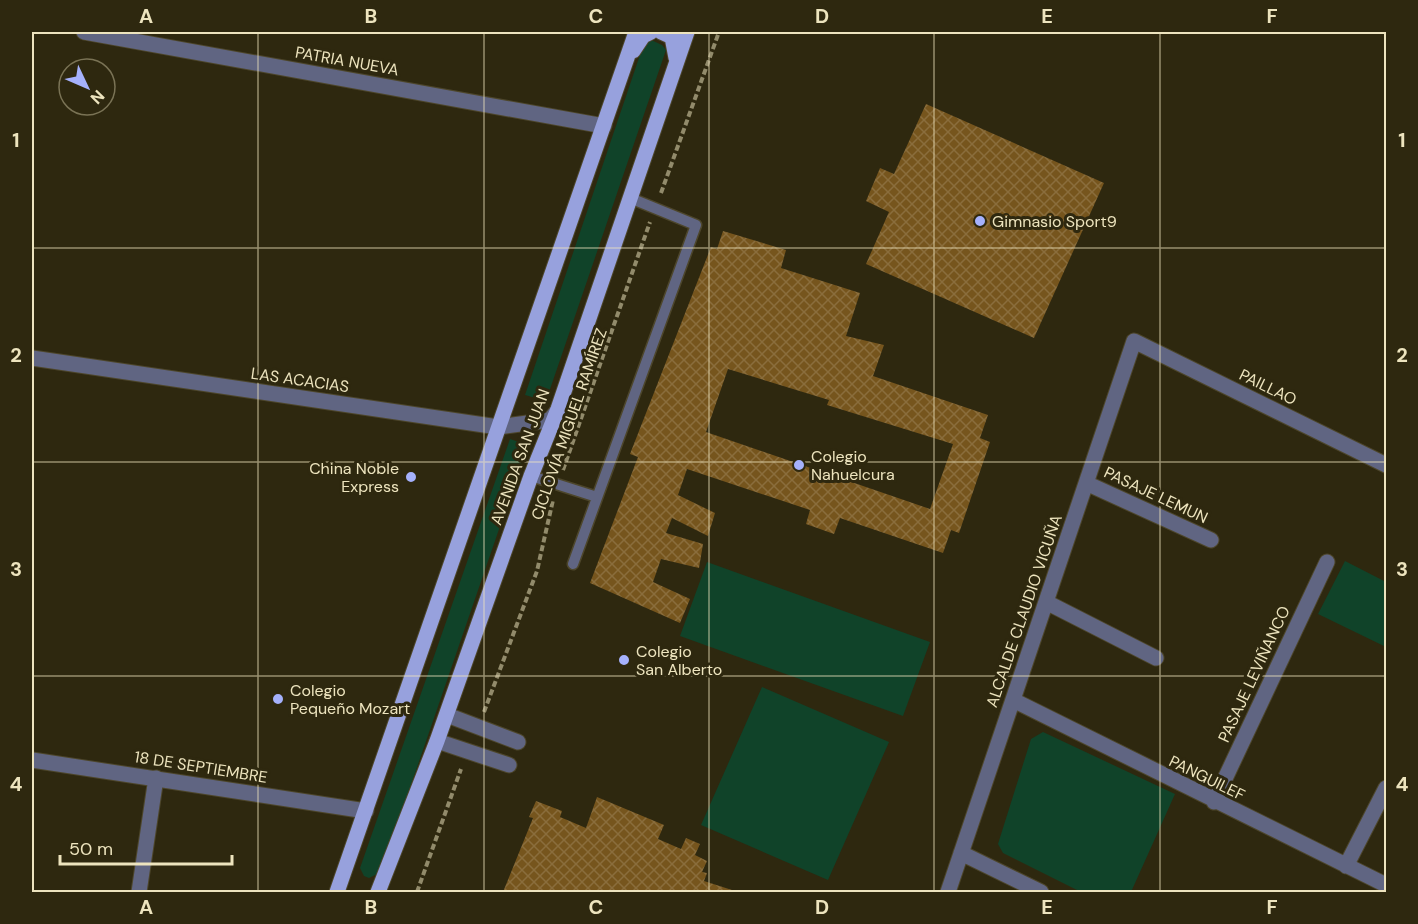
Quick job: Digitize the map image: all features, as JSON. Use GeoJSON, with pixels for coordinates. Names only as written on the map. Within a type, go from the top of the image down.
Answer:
{"type":"FeatureCollection","features":[{"type":"Feature","properties":{"kind":"main road","name":"AVENIDA SAN JUAN"},"geometry":{"type":"LineString","coordinates":[[337,892],[636,32]]}},
{"type":"Feature","properties":{"kind":"main road"},"geometry":{"type":"LineString","coordinates":[[625,62],[644,36],[651,32]]}},
{"type":"Feature","properties":{"kind":"main road"},"geometry":{"type":"LineString","coordinates":[[661,32],[672,37],[676,58]]}},
{"type":"Feature","properties":{"kind":"main road","name":"AVENIDA SAN JUAN"},"geometry":{"type":"LineString","coordinates":[[378,892],[447,715],[531,476],[558,409],[676,58],[687,32]]}},
{"type":"Feature","properties":{"kind":"street","name":"PATRIA NUEVA"},"geometry":{"type":"LineString","coordinates":[[84,32],[604,126]]}},
{"type":"Feature","properties":{"kind":"street","name":"PAILLAO"},"geometry":{"type":"LineString","coordinates":[[1134,341],[1386,465]]}},
{"type":"Feature","properties":{"kind":"street","name":"ALCALDE CLAUDIO VICUÑA"},"geometry":{"type":"LineString","coordinates":[[948,892],[1134,341]]}},
{"type":"Feature","properties":{"kind":"street","name":"LAS ACACIAS"},"geometry":{"type":"LineString","coordinates":[[32,358],[498,427],[550,420],[558,409]]}},
{"type":"Feature","properties":{"kind":"street","name":"PASAJE LEMUN"},"geometry":{"type":"LineString","coordinates":[[1086,483],[1211,540]]}},
{"type":"Feature","properties":{"kind":"street","name":"PASAJE LEVIÑANCO"},"geometry":{"type":"LineString","coordinates":[[1214,802],[1327,562]]}},
{"type":"Feature","properties":{"kind":"street"},"geometry":{"type":"LineString","coordinates":[[1046,602],[1156,658]]}},
{"type":"Feature","properties":{"kind":"street","name":"PANGUILEF"},"geometry":{"type":"LineString","coordinates":[[1013,700],[1214,802],[1386,885]]}},
{"type":"Feature","properties":{"kind":"street"},"geometry":{"type":"LineString","coordinates":[[447,715],[518,742]]}},
{"type":"Feature","properties":{"kind":"street"},"geometry":{"type":"LineString","coordinates":[[437,741],[509,765]]}},
{"type":"Feature","properties":{"kind":"street","name":"18 DE SEPTIEMBRE"},"geometry":{"type":"LineString","coordinates":[[32,760],[366,811]]}},
{"type":"Feature","properties":{"kind":"street"},"geometry":{"type":"LineString","coordinates":[[139,892],[156,778]]}},
{"type":"Feature","properties":{"kind":"street"},"geometry":{"type":"LineString","coordinates":[[1346,866],[1386,788]]}},
{"type":"Feature","properties":{"kind":"street"},"geometry":{"type":"LineString","coordinates":[[961,853],[1041,892]]}},
{"type":"Feature","properties":{"kind":"lane"},"geometry":{"type":"LineString","coordinates":[[573,564],[696,225],[630,198]]}},
{"type":"Feature","properties":{"kind":"lane"},"geometry":{"type":"LineString","coordinates":[[531,476],[597,497]]}},
{"type":"Feature","properties":{"kind":"path","name":"CICLOVÍA MIGUEL RAMÍREZ"},"geometry":{"type":"LineString","coordinates":[[478,726],[537,571],[558,485],[719,32]]}},
{"type":"Feature","properties":{"kind":"path"},"geometry":{"type":"LineString","coordinates":[[417,892],[467,751]]}},
{"type":"Feature","properties":{"kind":"green space"},"geometry":{"type":"Polygon","coordinates":[[[649,39],[662,45],[666,50],[546,401],[525,395],[644,43],[649,39]]]}},
{"type":"Feature","properties":{"kind":"green space"},"geometry":{"type":"Polygon","coordinates":[[[510,439],[528,445],[381,872],[369,878],[364,876],[360,868],[510,439]]]}},
{"type":"Feature","properties":{"kind":"green space"},"geometry":{"type":"Polygon","coordinates":[[[1345,561],[1386,582],[1386,647],[1318,614],[1345,561]]]}},
{"type":"Feature","properties":{"kind":"green space"},"geometry":{"type":"Polygon","coordinates":[[[707,562],[930,642],[903,716],[680,636],[707,562]]]}},
{"type":"Feature","properties":{"kind":"green space"},"geometry":{"type":"Polygon","coordinates":[[[762,687],[889,742],[828,880],[701,825],[762,687]]]}},
{"type":"Feature","properties":{"kind":"green space"},"geometry":{"type":"Polygon","coordinates":[[[1043,732],[1175,794],[1131,892],[1081,892],[1003,853],[998,844],[1031,739],[1043,732]]]}},
{"type":"Feature","properties":{"kind":"building"},"geometry":{"type":"Polygon","coordinates":[[[926,104],[1104,183],[1034,338],[866,264],[889,212],[866,201],[880,168],[894,174],[926,104]]]}},
{"type":"Feature","properties":{"kind":"building"},"geometry":{"type":"Polygon","coordinates":[[[723,231],[786,250],[781,268],[860,293],[846,336],[884,345],[873,376],[988,415],[980,438],[990,442],[959,533],[951,530],[943,553],[840,518],[834,534],[806,524],[810,510],[687,469],[678,495],[715,513],[708,536],[672,518],[666,533],[703,544],[699,568],[661,559],[653,582],[690,599],[680,623],[590,583],[638,457],[630,454],[711,247],[717,249],[723,231]],[[728,369],[706,432],[930,509],[953,444],[827,405],[829,400],[728,369]]]}},
{"type":"Feature","properties":{"kind":"building"},"geometry":{"type":"Polygon","coordinates":[[[597,797],[664,825],[658,839],[681,849],[686,838],[700,844],[695,855],[707,861],[702,872],[707,873],[704,881],[735,891],[503,892],[533,818],[529,817],[536,801],[562,811],[560,817],[586,828],[597,797]]]}},
{"type":"Feature","properties":{"kind":"place","name":"Gimnasio Sport9"},"geometry":{"type":"Point","coordinates":[980,221]}},
{"type":"Feature","properties":{"kind":"place","name":"Colegio Nahuelcura"},"geometry":{"type":"Point","coordinates":[799,465]}},
{"type":"Feature","properties":{"kind":"place","name":"China Noble Express"},"geometry":{"type":"Point","coordinates":[411,477]}},
{"type":"Feature","properties":{"kind":"place","name":"Colegio San Alberto"},"geometry":{"type":"Point","coordinates":[624,660]}},
{"type":"Feature","properties":{"kind":"place","name":"Colegio Pequeño Mozart"},"geometry":{"type":"Point","coordinates":[278,699]}}]}
